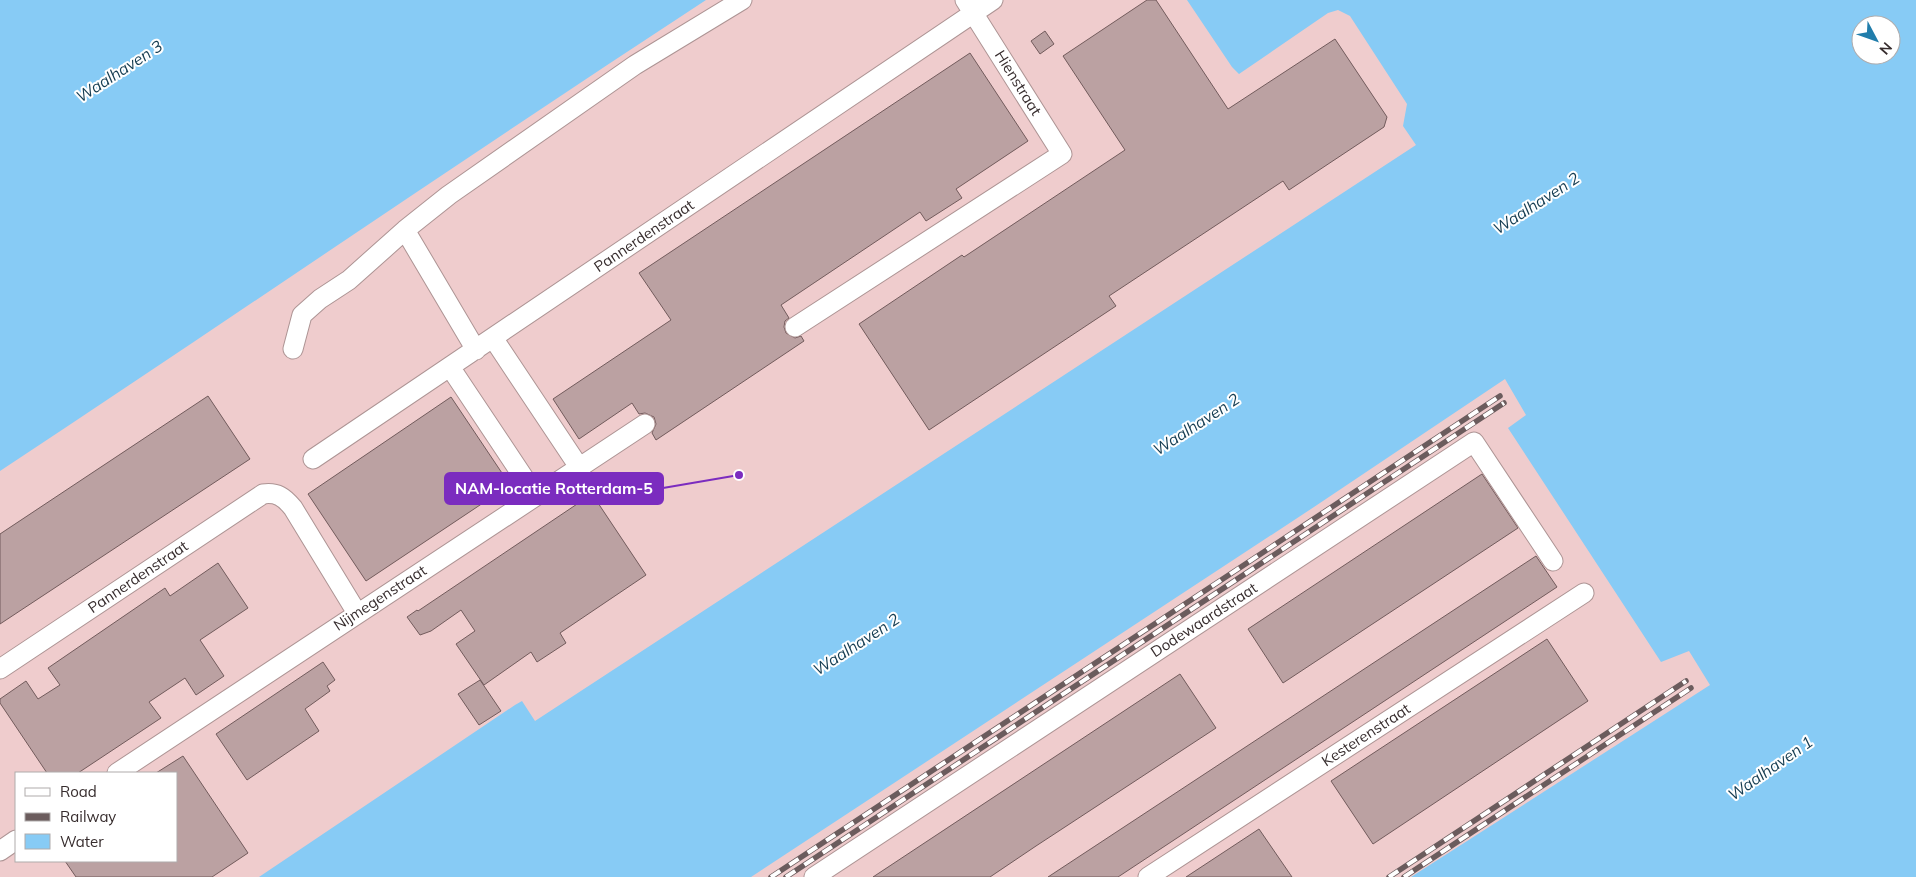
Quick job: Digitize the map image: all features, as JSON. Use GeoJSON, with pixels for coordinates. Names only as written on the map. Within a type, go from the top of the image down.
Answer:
{"type":"FeatureCollection","features":[{"type":"Feature","properties":{"kind":"street"},"geometry":{"type":"LineString","coordinates":[[293,349],[302,315],[320,299],[349,280],[405,230],[449,195],[635,65],[742,0]]}},
{"type":"Feature","properties":{"kind":"street","name":"Pannerdenstraat"},"geometry":{"type":"LineString","coordinates":[[313,459],[476,350],[970,6],[993,0]]}},
{"type":"Feature","properties":{"kind":"street","name":"Hienstraat"},"geometry":{"type":"LineString","coordinates":[[795,327],[1062,154],[970,6]]}},
{"type":"Feature","properties":{"kind":"street"},"geometry":{"type":"LineString","coordinates":[[405,230],[476,350]]}},
{"type":"Feature","properties":{"kind":"street"},"geometry":{"type":"LineString","coordinates":[[493,338],[579,467]]}},
{"type":"Feature","properties":{"kind":"street"},"geometry":{"type":"LineString","coordinates":[[450,367],[536,496]]}},
{"type":"Feature","properties":{"kind":"street","name":"Nijmegenstraat"},"geometry":{"type":"LineString","coordinates":[[119,772],[645,424]]}},
{"type":"Feature","properties":{"kind":"street","name":"Dodewaardstraat"},"geometry":{"type":"LineString","coordinates":[[814,877],[1474,442],[1553,561]]}},
{"type":"Feature","properties":{"kind":"street","name":"Pannerdenstraat"},"geometry":{"type":"LineString","coordinates":[[0,669],[263,494],[278,494],[292,508],[358,613]]}},
{"type":"Feature","properties":{"kind":"street","name":"Kesterenstraat"},"geometry":{"type":"LineString","coordinates":[[1148,877],[1584,593]]}},
{"type":"Feature","properties":{"kind":"street"},"geometry":{"type":"LineString","coordinates":[[0,851],[15,841]]}},
{"type":"Feature","properties":{"kind":"shaded area"},"geometry":{"type":"Polygon","coordinates":[[[672,0],[1351,0],[1446,137],[310,877],[0,877],[0,447],[672,0]]]}},
{"type":"Feature","properties":{"kind":"shaded area"},"geometry":{"type":"Polygon","coordinates":[[[1507,360],[1727,703],[1461,877],[714,877],[1507,360]]]}},
{"type":"Feature","properties":{"kind":"water","name":"Waalhaven 3"},"geometry":{"type":"Polygon","coordinates":[[[0,0],[706,0],[0,471],[0,0]]]}},
{"type":"Feature","properties":{"kind":"water"},"geometry":{"type":"Polygon","coordinates":[[[1187,0],[1916,0],[1916,877],[1411,877],[1710,685],[1689,651],[1661,662],[1508,428],[1526,415],[1505,379],[1314,507],[751,877],[259,877],[522,701],[535,721],[1416,145],[1403,126],[1407,104],[1350,16],[1338,10],[1328,13],[1239,74],[1232,67],[1187,0]]]}},
{"type":"Feature","properties":{"kind":"building"},"geometry":{"type":"Polygon","coordinates":[[[1147,0],[1156,0],[1228,109],[1335,39],[1387,117],[1384,127],[1289,190],[1283,181],[1109,296],[1116,306],[929,430],[859,324],[1125,150],[1063,56],[1147,0]]]}},
{"type":"Feature","properties":{"kind":"building"},"geometry":{"type":"Polygon","coordinates":[[[1045,31],[1054,44],[1040,54],[1031,41],[1045,31]]]}},
{"type":"Feature","properties":{"kind":"building"},"geometry":{"type":"Polygon","coordinates":[[[970,53],[1028,141],[956,189],[962,198],[926,221],[920,212],[781,305],[789,318],[785,321],[786,333],[795,338],[801,336],[804,341],[656,440],[652,433],[656,424],[654,417],[645,413],[639,414],[632,403],[579,439],[553,399],[671,320],[639,273],[970,53]]]}},
{"type":"Feature","properties":{"kind":"building"},"geometry":{"type":"Polygon","coordinates":[[[208,396],[250,459],[0,624],[0,534],[208,396]]]}},
{"type":"Feature","properties":{"kind":"building"},"geometry":{"type":"Polygon","coordinates":[[[451,397],[510,485],[366,581],[308,494],[451,397]]]}},
{"type":"Feature","properties":{"kind":"building"},"geometry":{"type":"Polygon","coordinates":[[[1482,474],[1518,528],[1283,683],[1248,629],[1482,474]]]}},
{"type":"Feature","properties":{"kind":"building"},"geometry":{"type":"Polygon","coordinates":[[[592,494],[646,575],[560,633],[566,643],[537,662],[531,652],[484,685],[456,644],[475,631],[461,610],[431,631],[420,635],[407,617],[592,494]]]}},
{"type":"Feature","properties":{"kind":"building"},"geometry":{"type":"Polygon","coordinates":[[[1536,556],[1557,587],[1118,877],[1048,877],[1536,556]]]}},
{"type":"Feature","properties":{"kind":"building"},"geometry":{"type":"Polygon","coordinates":[[[218,563],[248,608],[200,640],[224,676],[196,695],[185,678],[149,702],[161,718],[80,772],[46,772],[0,703],[0,699],[26,681],[38,699],[60,685],[48,668],[165,588],[170,596],[218,563]]]}},
{"type":"Feature","properties":{"kind":"building"},"geometry":{"type":"Polygon","coordinates":[[[1547,639],[1588,701],[1373,844],[1331,781],[1547,639]]]}},
{"type":"Feature","properties":{"kind":"building"},"geometry":{"type":"Polygon","coordinates":[[[323,662],[335,680],[327,686],[330,691],[305,709],[319,731],[247,780],[216,734],[323,662]]]}},
{"type":"Feature","properties":{"kind":"building"},"geometry":{"type":"Polygon","coordinates":[[[1180,674],[1216,728],[990,877],[873,877],[1180,674]]]}},
{"type":"Feature","properties":{"kind":"building"},"geometry":{"type":"Polygon","coordinates":[[[480,680],[501,711],[479,725],[458,694],[480,680]]]}},
{"type":"Feature","properties":{"kind":"building"},"geometry":{"type":"Polygon","coordinates":[[[183,756],[248,853],[212,877],[76,877],[66,862],[178,862],[178,772],[158,772],[183,756]]]}},
{"type":"Feature","properties":{"kind":"building"},"geometry":{"type":"Polygon","coordinates":[[[1259,829],[1292,877],[1186,877],[1259,829]]]}},
{"type":"Feature","properties":{"kind":"railway"},"geometry":{"type":"LineString","coordinates":[[771,877],[1500,396]]}},
{"type":"Feature","properties":{"kind":"railway"},"geometry":{"type":"LineString","coordinates":[[786,877],[1504,403]]}},
{"type":"Feature","properties":{"kind":"railway"},"geometry":{"type":"LineString","coordinates":[[1389,877],[1686,681]]}},
{"type":"Feature","properties":{"kind":"railway"},"geometry":{"type":"LineString","coordinates":[[1404,877],[1691,688]]}},
{"type":"Feature","properties":{"kind":"place","name":"NAM-locatie Rotterdam-5"},"geometry":{"type":"Point","coordinates":[739,475]}},
{"type":"Feature","properties":{"kind":"water label","name":"Waalhaven 2"},"geometry":{"type":"Point","coordinates":[1536,203]}},
{"type":"Feature","properties":{"kind":"water label","name":"Waalhaven 2"},"geometry":{"type":"Point","coordinates":[1196,424]}},
{"type":"Feature","properties":{"kind":"water label","name":"Waalhaven 2"},"geometry":{"type":"Point","coordinates":[856,644]}},
{"type":"Feature","properties":{"kind":"water label","name":"Waalhaven 1"},"geometry":{"type":"Point","coordinates":[1770,768]}}]}
